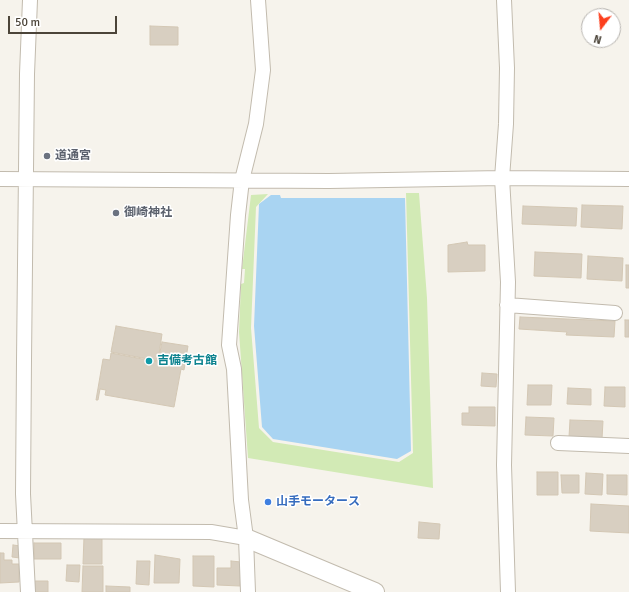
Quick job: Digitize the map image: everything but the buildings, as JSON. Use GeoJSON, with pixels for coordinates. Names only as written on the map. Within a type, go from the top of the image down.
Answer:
{"type":"FeatureCollection","features":[{"type":"Feature","properties":{"kind":"street"},"geometry":{"type":"LineString","coordinates":[[28,592],[25,530],[24,384],[26,179],[30,0]]}},
{"type":"Feature","properties":{"kind":"street"},"geometry":{"type":"LineString","coordinates":[[248,592],[246,538],[241,500],[234,369],[229,345],[234,251],[242,180],[256,124],[263,70],[258,0]]}},
{"type":"Feature","properties":{"kind":"street"},"geometry":{"type":"LineString","coordinates":[[504,0],[507,68],[506,124],[502,178],[508,282],[504,465],[508,592]]}},
{"type":"Feature","properties":{"kind":"street"},"geometry":{"type":"LineString","coordinates":[[0,179],[128,181],[242,180],[329,182],[502,178],[629,179]]}},
{"type":"Feature","properties":{"kind":"street"},"geometry":{"type":"LineString","coordinates":[[507,305],[615,313]]}},
{"type":"Feature","properties":{"kind":"street"},"geometry":{"type":"LineString","coordinates":[[558,443],[629,446]]}},
{"type":"Feature","properties":{"kind":"street"},"geometry":{"type":"LineString","coordinates":[[0,531],[211,532],[246,538],[375,592]]}},
{"type":"Feature","properties":{"kind":"green space"},"geometry":{"type":"Polygon","coordinates":[[[406,193],[419,193],[427,298],[433,488],[248,458],[239,332],[241,284],[244,283],[245,269],[242,269],[251,195],[268,194],[256,207],[251,328],[259,428],[273,442],[399,462],[413,453],[406,193]]]}},
{"type":"Feature","properties":{"kind":"water"},"geometry":{"type":"Polygon","coordinates":[[[271,195],[280,195],[281,198],[405,198],[411,451],[397,459],[273,439],[262,427],[254,326],[259,204],[271,195]]]}},
{"type":"Feature","properties":{"kind":"place","name":"道通宮"},"geometry":{"type":"Point","coordinates":[47,156]}},
{"type":"Feature","properties":{"kind":"place","name":"御崎神社"},"geometry":{"type":"Point","coordinates":[116,213]}},
{"type":"Feature","properties":{"kind":"place","name":"吉備考古館"},"geometry":{"type":"Point","coordinates":[149,361]}},
{"type":"Feature","properties":{"kind":"place","name":"山手モータース"},"geometry":{"type":"Point","coordinates":[268,502]}}]}
